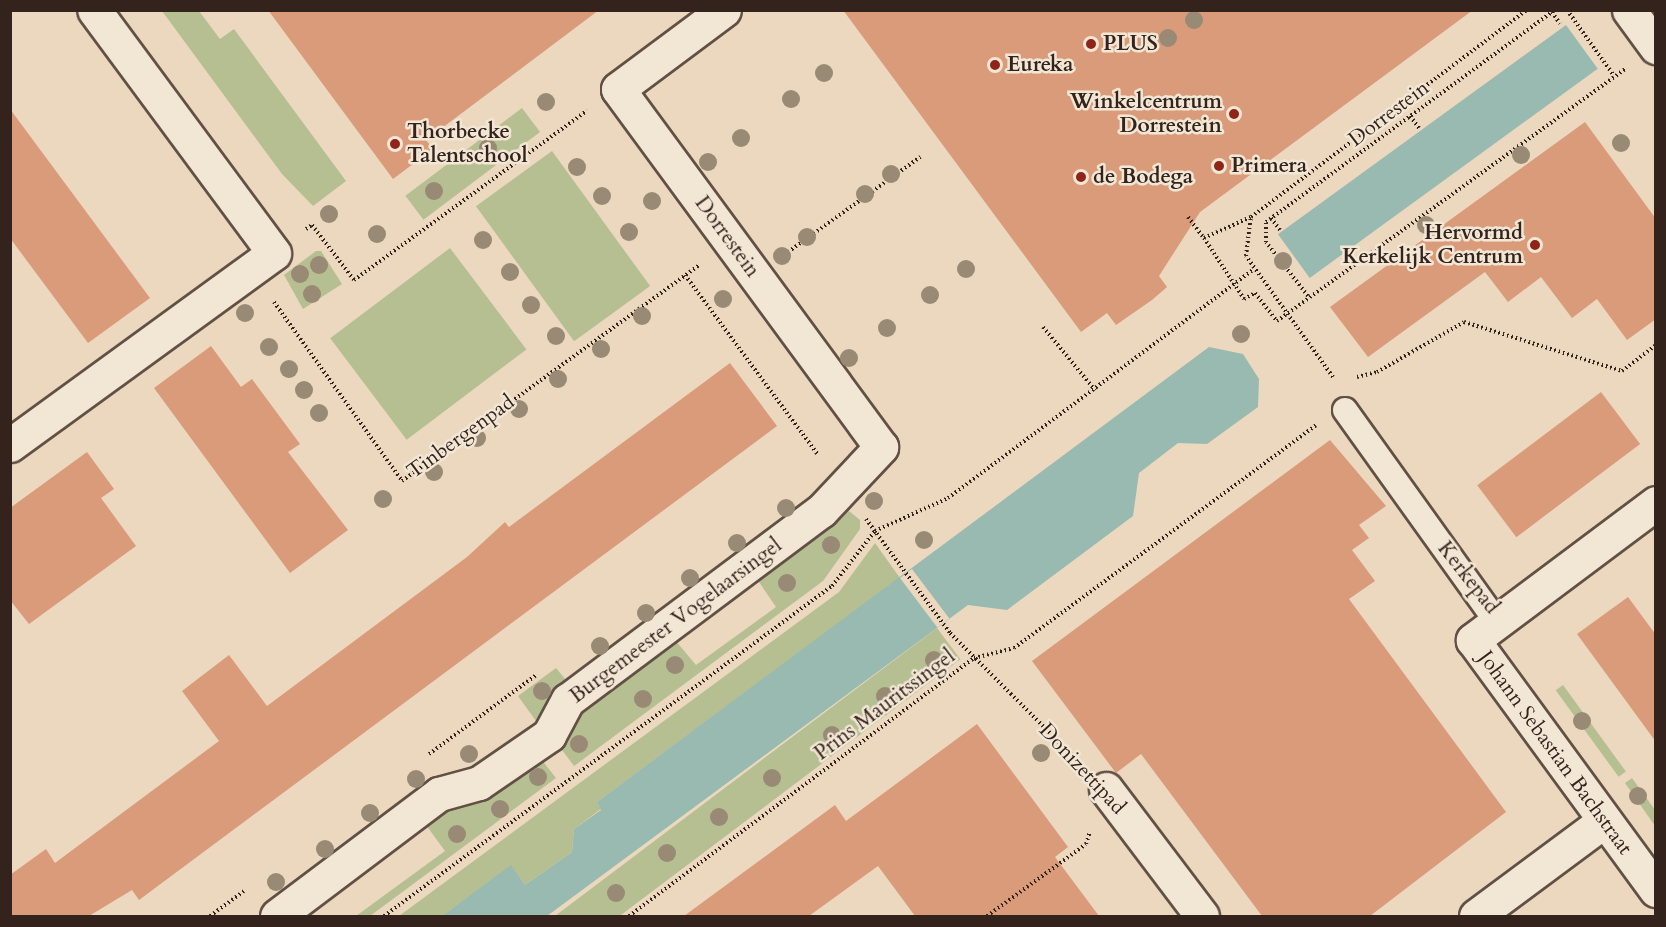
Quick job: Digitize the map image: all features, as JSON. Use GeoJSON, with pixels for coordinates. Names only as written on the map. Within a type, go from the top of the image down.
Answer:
{"type":"FeatureCollection","features":[{"type":"Feature","properties":{"kind":"street"},"geometry":{"type":"LineString","coordinates":[[10,446],[262,261],[94,10]]}},
{"type":"Feature","properties":{"kind":"street"},"geometry":{"type":"LineString","coordinates":[[618,89],[724,10]]}},
{"type":"Feature","properties":{"kind":"street"},"geometry":{"type":"LineString","coordinates":[[1629,10],[1645,54]]}},
{"type":"Feature","properties":{"kind":"street","name":"Dorrestein"},"geometry":{"type":"LineString","coordinates":[[618,89],[881,447],[844,488]]}},
{"type":"Feature","properties":{"kind":"street","name":"Burgemeester Vogelaarsingel"},"geometry":{"type":"LineString","coordinates":[[278,916],[439,794],[480,783],[549,735],[568,700],[821,511],[844,488]]}},
{"type":"Feature","properties":{"kind":"street","name":"Kerkepad"},"geometry":{"type":"LineString","coordinates":[[1496,621],[1656,503]]}},
{"type":"Feature","properties":{"kind":"street","name":"Johann Sebastian Bachstraat"},"geometry":{"type":"LineString","coordinates":[[1496,621],[1473,640],[1656,890]]}},
{"type":"Feature","properties":{"kind":"street","name":"Donizettipad"},"geometry":{"type":"LineString","coordinates":[[1106,789],[1202,916]]}},
{"type":"Feature","properties":{"kind":"street"},"geometry":{"type":"LineString","coordinates":[[1476,916],[1604,821]]}},
{"type":"Feature","properties":{"kind":"lane","name":"Kerkepad"},"geometry":{"type":"LineString","coordinates":[[1345,410],[1496,621]]}},
{"type":"Feature","properties":{"kind":"path","name":"Dorrestein"},"geometry":{"type":"LineString","coordinates":[[1204,238],[1251,217],[1527,10]]}},
{"type":"Feature","properties":{"kind":"path"},"geometry":{"type":"LineString","coordinates":[[1566,10],[1614,76]]}},
{"type":"Feature","properties":{"kind":"path"},"geometry":{"type":"LineString","coordinates":[[1308,296],[1266,243],[1266,222],[1553,11],[1560,24]]}},
{"type":"Feature","properties":{"kind":"path"},"geometry":{"type":"LineString","coordinates":[[1188,217],[1244,299],[1255,294],[1277,321],[1308,296],[1645,54]]}},
{"type":"Feature","properties":{"kind":"path"},"geometry":{"type":"LineString","coordinates":[[262,261],[312,225],[354,280],[618,89]]}},
{"type":"Feature","properties":{"kind":"path"},"geometry":{"type":"LineString","coordinates":[[1410,116],[1419,128]]}},
{"type":"Feature","properties":{"kind":"path"},"geometry":{"type":"LineString","coordinates":[[755,275],[920,156]]}},
{"type":"Feature","properties":{"kind":"path"},"geometry":{"type":"LineString","coordinates":[[1251,217],[1246,256],[1288,312],[1336,383]]}},
{"type":"Feature","properties":{"kind":"path"},"geometry":{"type":"LineString","coordinates":[[1271,218],[1280,230]]}},
{"type":"Feature","properties":{"kind":"path","name":"Tinbergenpad"},"geometry":{"type":"LineString","coordinates":[[262,261],[402,481],[731,242]]}},
{"type":"Feature","properties":{"kind":"path"},"geometry":{"type":"LineString","coordinates":[[384,916],[832,586],[875,531],[948,498],[1254,269]]}},
{"type":"Feature","properties":{"kind":"path","name":"Donizettipad"},"geometry":{"type":"LineString","coordinates":[[685,275],[950,633],[1106,789]]}},
{"type":"Feature","properties":{"kind":"path"},"geometry":{"type":"LineString","coordinates":[[1377,372],[1464,322],[1622,371],[1656,345]]}},
{"type":"Feature","properties":{"kind":"path"},"geometry":{"type":"LineString","coordinates":[[1042,327],[1095,390]]}},
{"type":"Feature","properties":{"kind":"path","name":"Prins Mauritssingel"},"geometry":{"type":"LineString","coordinates":[[628,916],[974,658],[1014,648],[1314,425],[1345,410]]}},
{"type":"Feature","properties":{"kind":"path"},"geometry":{"type":"LineString","coordinates":[[420,760],[545,668]]}},
{"type":"Feature","properties":{"kind":"path"},"geometry":{"type":"LineString","coordinates":[[987,916],[1086,844],[1106,789]]}},
{"type":"Feature","properties":{"kind":"path"},"geometry":{"type":"LineString","coordinates":[[210,916],[248,888]]}},
{"type":"Feature","properties":{"kind":"green space"},"geometry":{"type":"Polygon","coordinates":[[[162,11],[199,11],[220,39],[234,29],[346,181],[313,206],[282,174],[162,11]]]}},
{"type":"Feature","properties":{"kind":"green space"},"geometry":{"type":"Polygon","coordinates":[[[522,108],[540,132],[423,220],[405,196],[522,108]]]}},
{"type":"Feature","properties":{"kind":"green space"},"geometry":{"type":"Polygon","coordinates":[[[552,151],[650,286],[574,341],[476,206],[552,151]]]}},
{"type":"Feature","properties":{"kind":"green space"},"geometry":{"type":"Polygon","coordinates":[[[450,248],[526,349],[407,440],[330,338],[450,248]]]}},
{"type":"Feature","properties":{"kind":"green space"},"geometry":{"type":"Polygon","coordinates":[[[316,251],[321,251],[342,284],[303,309],[284,275],[316,251]]]}},
{"type":"Feature","properties":{"kind":"green space"},"geometry":{"type":"Polygon","coordinates":[[[849,511],[860,520],[860,529],[823,581],[574,766],[559,746],[584,708],[675,640],[696,665],[776,607],[759,582],[761,577],[849,511]]]}},
{"type":"Feature","properties":{"kind":"green space"},"geometry":{"type":"Polygon","coordinates":[[[875,543],[900,578],[597,802],[601,809],[574,829],[572,852],[525,885],[511,866],[442,916],[399,916],[839,592],[875,543]]]}},
{"type":"Feature","properties":{"kind":"green space"},"geometry":{"type":"Polygon","coordinates":[[[937,628],[960,659],[620,916],[555,916],[937,628]]]}},
{"type":"Feature","properties":{"kind":"green space"},"geometry":{"type":"Polygon","coordinates":[[[556,668],[566,680],[536,721],[518,696],[556,668]]]}},
{"type":"Feature","properties":{"kind":"green space"},"geometry":{"type":"Polygon","coordinates":[[[1563,685],[1626,772],[1619,777],[1556,690],[1563,685]]]}},
{"type":"Feature","properties":{"kind":"green space"},"geometry":{"type":"Polygon","coordinates":[[[541,759],[556,778],[370,916],[356,916],[445,851],[426,825],[447,809],[541,759]]]}},
{"type":"Feature","properties":{"kind":"green space"},"geometry":{"type":"Polygon","coordinates":[[[1632,778],[1655,810],[1655,826],[1625,783],[1632,778]]]}},
{"type":"Feature","properties":{"kind":"water"},"geometry":{"type":"Polygon","coordinates":[[[1566,25],[1598,69],[1310,278],[1278,234],[1566,25]]]}},
{"type":"Feature","properties":{"kind":"water"},"geometry":{"type":"Polygon","coordinates":[[[1209,347],[1243,354],[1259,379],[1258,407],[1207,444],[1178,443],[1139,473],[1133,516],[1007,610],[968,605],[547,916],[442,916],[511,865],[525,885],[572,852],[574,829],[601,810],[597,802],[1209,347]]]}},
{"type":"Feature","properties":{"kind":"pier"},"geometry":{"type":"Polygon","coordinates":[[[912,569],[949,619],[937,628],[900,578],[912,569]]]}},
{"type":"Feature","properties":{"kind":"building"},"geometry":{"type":"Polygon","coordinates":[[[268,10],[599,10],[426,140],[433,149],[393,179],[268,10]]]}},
{"type":"Feature","properties":{"kind":"building"},"geometry":{"type":"Polygon","coordinates":[[[843,10],[1473,10],[1200,212],[1159,276],[1167,287],[1152,300],[1116,325],[1107,313],[1081,332],[843,10]]]}},
{"type":"Feature","properties":{"kind":"building"},"geometry":{"type":"Polygon","coordinates":[[[10,109],[150,298],[88,343],[10,238],[10,109]]]}},
{"type":"Feature","properties":{"kind":"building","name":"Hervormd Kerkelijk Centrum"},"geometry":{"type":"Polygon","coordinates":[[[1585,122],[1656,219],[1656,319],[1627,340],[1597,299],[1572,318],[1541,277],[1508,302],[1485,272],[1368,357],[1330,307],[1585,122]]]}},
{"type":"Feature","properties":{"kind":"building"},"geometry":{"type":"Polygon","coordinates":[[[211,346],[241,387],[252,379],[300,444],[288,452],[348,530],[290,573],[154,388],[211,346]]]}},
{"type":"Feature","properties":{"kind":"building"},"geometry":{"type":"Polygon","coordinates":[[[730,363],[777,426],[139,900],[132,890],[89,916],[10,916],[10,875],[46,849],[55,863],[219,741],[182,691],[229,655],[267,706],[467,557],[505,522],[509,527],[730,363]]]}},
{"type":"Feature","properties":{"kind":"building"},"geometry":{"type":"Polygon","coordinates":[[[1601,392],[1640,444],[1516,537],[1477,485],[1601,392]]]}},
{"type":"Feature","properties":{"kind":"building"},"geometry":{"type":"Polygon","coordinates":[[[1330,440],[1386,506],[1359,525],[1369,538],[1352,550],[1375,581],[1349,599],[1506,812],[1370,916],[1262,916],[1141,754],[1116,773],[1032,661],[1330,440]]]}},
{"type":"Feature","properties":{"kind":"building"},"geometry":{"type":"Polygon","coordinates":[[[87,452],[114,489],[101,498],[136,546],[29,624],[10,600],[10,508],[87,452]]]}},
{"type":"Feature","properties":{"kind":"building"},"geometry":{"type":"Polygon","coordinates":[[[1628,597],[1656,635],[1656,742],[1577,634],[1628,597]]]}},
{"type":"Feature","properties":{"kind":"building"},"geometry":{"type":"Polygon","coordinates":[[[977,724],[1068,847],[1055,857],[1099,916],[915,916],[878,866],[809,916],[684,916],[835,805],[846,821],[977,724]]]}},
{"type":"Feature","properties":{"kind":"place","name":"PLUS"},"geometry":{"type":"Point","coordinates":[1091,44]}},
{"type":"Feature","properties":{"kind":"place","name":"Eureka"},"geometry":{"type":"Point","coordinates":[995,65]}},
{"type":"Feature","properties":{"kind":"place","name":"Winkelcentrum Dorrestein"},"geometry":{"type":"Point","coordinates":[1234,114]}},
{"type":"Feature","properties":{"kind":"place","name":"Thorbecke Talentschool"},"geometry":{"type":"Point","coordinates":[395,144]}},
{"type":"Feature","properties":{"kind":"place","name":"Primera"},"geometry":{"type":"Point","coordinates":[1219,166]}},
{"type":"Feature","properties":{"kind":"place","name":"de Bodega"},"geometry":{"type":"Point","coordinates":[1081,177]}},
{"type":"Feature","properties":{"kind":"place","name":"Hervormd Kerkelijk Centrum"},"geometry":{"type":"Point","coordinates":[1535,245]}}]}
